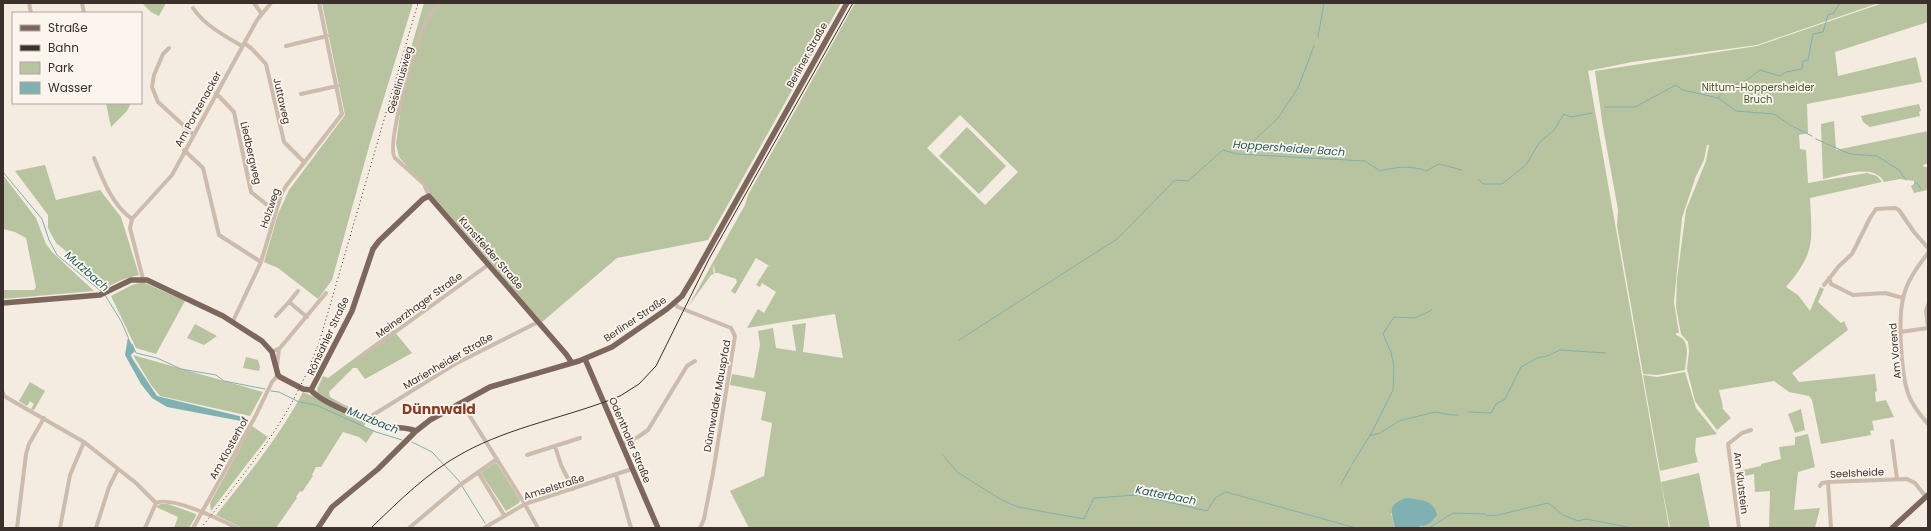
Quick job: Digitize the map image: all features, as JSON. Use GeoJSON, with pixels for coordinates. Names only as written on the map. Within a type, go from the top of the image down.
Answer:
{"type":"FeatureCollection","features":[{"type":"Feature","properties":{"kind":"main road","name":"Berliner Straße"},"geometry":{"type":"LineString","coordinates":[[318,528],[332,507],[378,469],[416,431],[430,420],[481,391],[504,382],[585,359],[622,341],[682,296],[847,3]]}},
{"type":"Feature","properties":{"kind":"main road","name":"Kunstfelder Straße"},"geometry":{"type":"LineString","coordinates":[[429,196],[568,356],[572,363]]}},
{"type":"Feature","properties":{"kind":"main road","name":"Rönsahler Straße"},"geometry":{"type":"LineString","coordinates":[[311,390],[352,311],[373,248],[423,199],[429,196]]}},
{"type":"Feature","properties":{"kind":"main road"},"geometry":{"type":"LineString","coordinates":[[3,303],[102,294],[130,280],[143,279],[154,282],[233,321],[266,343],[272,352],[277,372],[303,389],[311,390],[321,398],[386,426],[410,428],[416,431]]}},
{"type":"Feature","properties":{"kind":"main road","name":"Odenthaler Straße"},"geometry":{"type":"LineString","coordinates":[[585,359],[658,528]]}},
{"type":"Feature","properties":{"kind":"main road"},"geometry":{"type":"LineString","coordinates":[[1892,528],[1927,496]]}},
{"type":"Feature","properties":{"kind":"street"},"geometry":{"type":"LineString","coordinates":[[254,3],[261,13]]}},
{"type":"Feature","properties":{"kind":"street","name":"Am Portzenacker"},"geometry":{"type":"LineString","coordinates":[[132,219],[169,178],[261,13],[271,3]]}},
{"type":"Feature","properties":{"kind":"street"},"geometry":{"type":"LineString","coordinates":[[301,94],[337,86],[319,3]]}},
{"type":"Feature","properties":{"kind":"street","name":"Geselinusweg"},"geometry":{"type":"LineString","coordinates":[[395,158],[392,155],[392,147],[398,116],[425,23],[440,3]]}},
{"type":"Feature","properties":{"kind":"street","name":"Juttaweg"},"geometry":{"type":"LineString","coordinates":[[193,8],[196,14],[215,29],[251,48],[266,64],[283,140],[288,148],[304,162]]}},
{"type":"Feature","properties":{"kind":"street"},"geometry":{"type":"LineString","coordinates":[[286,46],[327,36]]}},
{"type":"Feature","properties":{"kind":"street"},"geometry":{"type":"LineString","coordinates":[[169,48],[165,50],[154,75],[152,87],[158,102],[193,134]]}},
{"type":"Feature","properties":{"kind":"street","name":"Holzweg"},"geometry":{"type":"LineString","coordinates":[[233,321],[261,262],[276,212],[286,186],[343,112],[337,86]]}},
{"type":"Feature","properties":{"kind":"street","name":"Liedbergweg"},"geometry":{"type":"LineString","coordinates":[[216,93],[234,112],[252,192],[276,212]]}},
{"type":"Feature","properties":{"kind":"street"},"geometry":{"type":"LineString","coordinates":[[184,150],[203,168],[218,234],[261,262]]}},
{"type":"Feature","properties":{"kind":"street"},"geometry":{"type":"LineString","coordinates":[[94,158],[105,186],[126,214],[132,219],[130,228],[143,279]]}},
{"type":"Feature","properties":{"kind":"street","name":"Kunstfelder Straße"},"geometry":{"type":"LineString","coordinates":[[395,158],[424,184],[429,196]]}},
{"type":"Feature","properties":{"kind":"street"},"geometry":{"type":"LineString","coordinates":[[1824,285],[1839,266],[1852,254],[1876,209],[1895,208],[1899,210],[1914,232],[1928,248]]}},
{"type":"Feature","properties":{"kind":"street","name":"Am Vorend"},"geometry":{"type":"LineString","coordinates":[[1928,253],[1907,287],[1903,298],[1900,332],[1906,385],[1909,397],[1928,424]]}},
{"type":"Feature","properties":{"kind":"street","name":"Meinerzhager Straße"},"geometry":{"type":"LineString","coordinates":[[359,358],[488,265]]}},
{"type":"Feature","properties":{"kind":"street"},"geometry":{"type":"LineString","coordinates":[[1829,278],[1831,284],[1852,295],[1885,293],[1903,298]]}},
{"type":"Feature","properties":{"kind":"street"},"geometry":{"type":"LineString","coordinates":[[276,316],[298,291]]}},
{"type":"Feature","properties":{"kind":"street"},"geometry":{"type":"LineString","coordinates":[[272,352],[279,349],[326,293]]}},
{"type":"Feature","properties":{"kind":"street"},"geometry":{"type":"LineString","coordinates":[[289,302],[307,317]]}},
{"type":"Feature","properties":{"kind":"street","name":"Dünnwalder Mauspfad"},"geometry":{"type":"LineString","coordinates":[[674,303],[678,307],[727,326],[734,332],[735,340],[718,432],[713,473],[704,519],[700,528]]}},
{"type":"Feature","properties":{"kind":"street"},"geometry":{"type":"LineString","coordinates":[[1900,332],[1928,328],[1926,310],[1928,305]]}},
{"type":"Feature","properties":{"kind":"street","name":"Marienheider Straße"},"geometry":{"type":"LineString","coordinates":[[371,420],[373,415],[446,369],[538,322]]}},
{"type":"Feature","properties":{"kind":"street","name":"Am Klosterhof"},"geometry":{"type":"LineString","coordinates":[[194,528],[255,417],[277,372],[279,349]]}},
{"type":"Feature","properties":{"kind":"street"},"geometry":{"type":"LineString","coordinates":[[622,444],[638,437],[648,430],[687,366],[695,361]]}},
{"type":"Feature","properties":{"kind":"street"},"geometry":{"type":"LineString","coordinates":[[3,395],[84,442],[118,469],[156,503]]}},
{"type":"Feature","properties":{"kind":"street"},"geometry":{"type":"LineString","coordinates":[[461,402],[525,504],[538,528]]}},
{"type":"Feature","properties":{"kind":"street"},"geometry":{"type":"LineString","coordinates":[[17,528],[26,454],[29,444],[44,418]]}},
{"type":"Feature","properties":{"kind":"street","name":"Am Klutstein"},"geometry":{"type":"LineString","coordinates":[[1739,528],[1728,444],[1745,432],[1751,430]]}},
{"type":"Feature","properties":{"kind":"street"},"geometry":{"type":"LineString","coordinates":[[527,455],[580,438]]}},
{"type":"Feature","properties":{"kind":"street","name":"Seelsheide"},"geometry":{"type":"LineString","coordinates":[[1892,441],[1897,479]]}},
{"type":"Feature","properties":{"kind":"street"},"geometry":{"type":"LineString","coordinates":[[60,528],[70,475],[84,442]]}},
{"type":"Feature","properties":{"kind":"street"},"geometry":{"type":"LineString","coordinates":[[555,446],[561,465],[573,489]]}},
{"type":"Feature","properties":{"kind":"street"},"geometry":{"type":"LineString","coordinates":[[409,528],[461,484],[497,459]]}},
{"type":"Feature","properties":{"kind":"street"},"geometry":{"type":"LineString","coordinates":[[96,528],[109,487],[118,469]]}},
{"type":"Feature","properties":{"kind":"street","name":"Amselstraße"},"geometry":{"type":"LineString","coordinates":[[486,527],[525,504],[632,469]]}},
{"type":"Feature","properties":{"kind":"street"},"geometry":{"type":"LineString","coordinates":[[478,472],[504,515]]}},
{"type":"Feature","properties":{"kind":"street"},"geometry":{"type":"LineString","coordinates":[[616,475],[631,528]]}},
{"type":"Feature","properties":{"kind":"street","name":"Seelsheide"},"geometry":{"type":"LineString","coordinates":[[1820,486],[1822,483],[1828,482],[1907,479],[1913,481],[1927,496]]}},
{"type":"Feature","properties":{"kind":"street"},"geometry":{"type":"LineString","coordinates":[[1828,482],[1831,528]]}},
{"type":"Feature","properties":{"kind":"street"},"geometry":{"type":"LineString","coordinates":[[156,503],[165,501],[203,512],[237,528]]}},
{"type":"Feature","properties":{"kind":"street"},"geometry":{"type":"LineString","coordinates":[[145,528],[156,503]]}},
{"type":"Feature","properties":{"kind":"green space"},"geometry":{"type":"Polygon","coordinates":[[[142,3],[166,3],[159,16],[151,12],[142,3]]]}},
{"type":"Feature","properties":{"kind":"green space"},"geometry":{"type":"Polygon","coordinates":[[[322,3],[413,3],[370,143],[332,280],[318,299],[278,268],[264,262],[278,214],[289,190],[345,115],[322,3]]]}},
{"type":"Feature","properties":{"kind":"green space"},"geometry":{"type":"Polygon","coordinates":[[[424,3],[841,3],[708,240],[617,258],[542,322],[399,157],[396,144],[407,62],[424,3]]]}},
{"type":"Feature","properties":{"kind":"green space"},"geometry":{"type":"Polygon","coordinates":[[[855,3],[1879,3],[1757,45],[1632,62],[1588,71],[1669,528],[1419,528],[1436,518],[1391,513],[1395,528],[749,528],[730,491],[764,476],[772,423],[761,420],[766,392],[730,385],[732,374],[754,378],[760,345],[758,331],[773,328],[776,348],[796,351],[792,325],[806,323],[803,352],[843,358],[835,314],[747,328],[758,309],[764,313],[776,292],[762,283],[760,287],[756,285],[768,266],[771,267],[756,258],[735,294],[731,291],[737,282],[736,279],[715,273],[714,265],[714,274],[711,275],[688,307],[745,205],[748,195],[855,3]],[[960,115],[927,148],[985,205],[1018,172],[960,115]]]}},
{"type":"Feature","properties":{"kind":"green space","name":"Nittum-Hoppersheider Bruch"},"geometry":{"type":"Polygon","coordinates":[[[1883,3],[1928,3],[1928,22],[1835,52],[1838,76],[1916,57],[1922,82],[1807,104],[1808,133],[1799,135],[1800,149],[1806,150],[1808,183],[1867,173],[1877,176],[1882,182],[1810,198],[1810,246],[1803,264],[1786,287],[1798,295],[1810,311],[1820,287],[1824,289],[1818,302],[1841,323],[1844,321],[1848,330],[1792,373],[1799,382],[1875,374],[1877,391],[1875,392],[1876,402],[1886,400],[1894,417],[1872,421],[1874,430],[1870,431],[1871,435],[1821,444],[1812,400],[1809,396],[1789,392],[1774,381],[1719,390],[1722,408],[1731,418],[1717,430],[1695,401],[1687,369],[1689,351],[1688,342],[1681,334],[1676,307],[1677,279],[1686,210],[1706,161],[1709,145],[1707,145],[1704,160],[1696,176],[1682,218],[1674,302],[1679,333],[1676,333],[1676,335],[1681,337],[1684,341],[1687,350],[1685,370],[1657,375],[1643,374],[1617,226],[1618,210],[1603,127],[1595,71],[1757,46],[1883,3]]]}},
{"type":"Feature","properties":{"kind":"green space"},"geometry":{"type":"Polygon","coordinates":[[[106,104],[130,104],[127,111],[111,127],[106,104]]]}},
{"type":"Feature","properties":{"kind":"green space"},"geometry":{"type":"Polygon","coordinates":[[[1919,104],[1921,111],[1919,112],[1920,116],[1870,127],[1863,122],[1861,116],[1919,104]]]}},
{"type":"Feature","properties":{"kind":"green space"},"geometry":{"type":"Polygon","coordinates":[[[1834,121],[1836,150],[1928,131],[1928,163],[1923,165],[1924,167],[1928,167],[1928,190],[1914,193],[1911,186],[1914,184],[1914,181],[1900,179],[1884,182],[1879,176],[1865,171],[1847,173],[1823,179],[1821,124],[1834,121]]]}},
{"type":"Feature","properties":{"kind":"green space"},"geometry":{"type":"Polygon","coordinates":[[[967,127],[1006,166],[979,194],[939,156],[967,127]]]}},
{"type":"Feature","properties":{"kind":"green space"},"geometry":{"type":"Polygon","coordinates":[[[45,165],[56,200],[100,190],[121,217],[139,275],[124,279],[109,286],[56,243],[48,228],[48,215],[15,171],[45,165]]]}},
{"type":"Feature","properties":{"kind":"green space"},"geometry":{"type":"Polygon","coordinates":[[[3,175],[36,218],[46,244],[52,252],[94,291],[3,299],[3,290],[34,290],[36,287],[26,238],[15,232],[3,229],[3,175]]]}},
{"type":"Feature","properties":{"kind":"green space"},"geometry":{"type":"Polygon","coordinates":[[[143,282],[185,301],[156,354],[136,348],[111,296],[132,285],[143,282]]]}},
{"type":"Feature","properties":{"kind":"green space"},"geometry":{"type":"Polygon","coordinates":[[[195,324],[217,336],[204,345],[187,338],[195,324]]]}},
{"type":"Feature","properties":{"kind":"green space"},"geometry":{"type":"Polygon","coordinates":[[[393,330],[412,353],[365,379],[357,368],[353,368],[329,392],[330,397],[365,416],[335,403],[318,393],[317,389],[323,376],[328,378],[393,330]]]}},
{"type":"Feature","properties":{"kind":"green space"},"geometry":{"type":"Polygon","coordinates":[[[133,355],[263,392],[250,416],[160,396],[151,385],[133,355]]]}},
{"type":"Feature","properties":{"kind":"green space"},"geometry":{"type":"Polygon","coordinates":[[[246,357],[258,360],[260,367],[259,371],[243,368],[246,357]]]}},
{"type":"Feature","properties":{"kind":"green space"},"geometry":{"type":"Polygon","coordinates":[[[1685,372],[1696,408],[1717,434],[1696,438],[1695,451],[1698,462],[1660,471],[1643,375],[1657,377],[1685,372]]]}},
{"type":"Feature","properties":{"kind":"green space"},"geometry":{"type":"Polygon","coordinates":[[[30,382],[45,391],[34,410],[31,409],[34,404],[30,401],[27,406],[19,401],[30,382]]]}},
{"type":"Feature","properties":{"kind":"green space"},"geometry":{"type":"Polygon","coordinates":[[[303,392],[366,420],[364,427],[374,431],[366,443],[359,437],[343,432],[321,467],[316,467],[312,475],[313,476],[302,492],[300,491],[296,497],[297,498],[276,528],[242,528],[216,515],[284,425],[303,392]]]}},
{"type":"Feature","properties":{"kind":"green space"},"geometry":{"type":"Polygon","coordinates":[[[1801,409],[1805,430],[1795,433],[1788,414],[1801,409]]]}},
{"type":"Feature","properties":{"kind":"green space"},"geometry":{"type":"Polygon","coordinates":[[[252,426],[268,437],[211,511],[210,503],[252,426]]]}},
{"type":"Feature","properties":{"kind":"green space"},"geometry":{"type":"Polygon","coordinates":[[[1808,434],[1815,467],[1798,472],[1794,510],[1820,508],[1815,528],[1769,528],[1770,491],[1755,492],[1754,474],[1735,478],[1734,472],[1761,466],[1761,464],[1781,459],[1779,447],[1795,445],[1795,437],[1808,434]]]}},
{"type":"Feature","properties":{"kind":"green space"},"geometry":{"type":"Polygon","coordinates":[[[495,463],[520,500],[519,503],[506,511],[481,473],[495,463]]]}},
{"type":"Feature","properties":{"kind":"green space"},"geometry":{"type":"Polygon","coordinates":[[[1699,473],[1710,528],[1670,528],[1661,482],[1699,473]]]}},
{"type":"Feature","properties":{"kind":"green space"},"geometry":{"type":"Polygon","coordinates":[[[160,504],[168,504],[196,514],[196,516],[189,528],[174,528],[178,517],[156,507],[160,504]]]}},
{"type":"Feature","properties":{"kind":"water"},"geometry":{"type":"Polygon","coordinates":[[[128,337],[135,351],[131,355],[132,358],[157,396],[243,417],[241,421],[167,407],[152,398],[141,384],[125,355],[128,337]]]}},
{"type":"Feature","properties":{"kind":"water"},"geometry":{"type":"Polygon","coordinates":[[[1406,498],[1421,500],[1429,503],[1433,506],[1437,515],[1433,520],[1424,526],[1395,528],[1392,517],[1393,506],[1406,498]]]}},
{"type":"Feature","properties":{"kind":"waterway"},"geometry":{"type":"LineString","coordinates":[[1318,37],[1324,3]]}},
{"type":"Feature","properties":{"kind":"waterway"},"geometry":{"type":"LineString","coordinates":[[1718,98],[1726,88],[1747,80],[1760,70],[1780,76],[1786,72],[1802,69],[1803,61],[1808,60],[1813,34],[1823,32],[1828,15],[1834,13],[1840,3]]}},
{"type":"Feature","properties":{"kind":"waterway"},"geometry":{"type":"LineString","coordinates":[[1248,146],[1278,118],[1298,88],[1314,46]]}},
{"type":"Feature","properties":{"kind":"waterway","name":"Hoppersheider Bach"},"geometry":{"type":"LineString","coordinates":[[1605,107],[1635,107],[1676,85],[1683,90],[1718,98],[1736,111],[1774,114],[1790,125],[1812,136]]}},
{"type":"Feature","properties":{"kind":"waterway","name":"Hoppersheider Bach"},"geometry":{"type":"LineString","coordinates":[[1478,179],[1483,184],[1502,184],[1526,165],[1539,143],[1554,130],[1564,114],[1571,117],[1592,113]]}},
{"type":"Feature","properties":{"kind":"waterway","name":"Hoppersheider Bach"},"geometry":{"type":"LineString","coordinates":[[1816,139],[1850,154],[1877,156],[1899,170],[1906,180]]}},
{"type":"Feature","properties":{"kind":"waterway","name":"Hoppersheider Bach"},"geometry":{"type":"LineString","coordinates":[[959,340],[1117,239],[1175,180],[1188,181],[1223,150],[1237,154],[1365,161],[1380,171],[1403,167],[1426,171],[1439,164],[1462,170]]}},
{"type":"Feature","properties":{"kind":"waterway","name":"Mutzbach"},"geometry":{"type":"LineString","coordinates":[[3,172],[42,219],[49,240],[57,255],[101,291]]}},
{"type":"Feature","properties":{"kind":"waterway","name":"Hoppersheider Bach"},"geometry":{"type":"LineString","coordinates":[[1915,183],[1917,183],[1921,189]]}},
{"type":"Feature","properties":{"kind":"waterway","name":"Mutzbach"},"geometry":{"type":"LineString","coordinates":[[105,295],[121,321],[128,337]]}},
{"type":"Feature","properties":{"kind":"waterway"},"geometry":{"type":"LineString","coordinates":[[1352,464],[1371,434],[1393,390],[1394,367],[1391,352],[1383,334],[1394,317],[1415,318],[1432,310]]}},
{"type":"Feature","properties":{"kind":"waterway","name":"Mutzbach"},"geometry":{"type":"LineString","coordinates":[[132,344],[136,353],[157,358],[181,369],[216,375],[224,381],[265,389]]}},
{"type":"Feature","properties":{"kind":"waterway"},"geometry":{"type":"LineString","coordinates":[[1468,412],[1491,413],[1496,404],[1505,399],[1521,367],[1537,358],[1547,356],[1560,350],[1606,353]]}},
{"type":"Feature","properties":{"kind":"waterway","name":"Mutzbach"},"geometry":{"type":"LineString","coordinates":[[271,391],[279,392],[299,402],[316,405],[376,432],[402,440]]}},
{"type":"Feature","properties":{"kind":"waterway"},"geometry":{"type":"LineString","coordinates":[[1369,436],[1380,433],[1399,421],[1435,412],[1459,415]]}},
{"type":"Feature","properties":{"kind":"waterway","name":"Mutzbach"},"geometry":{"type":"LineString","coordinates":[[412,442],[432,452],[460,482]]}},
{"type":"Feature","properties":{"kind":"waterway","name":"Katterbach"},"geometry":{"type":"LineString","coordinates":[[942,454],[957,472],[1000,499],[1018,507],[1084,519],[1094,498],[1137,495],[1207,511],[1216,497],[1226,492],[1356,528]]}},
{"type":"Feature","properties":{"kind":"waterway"},"geometry":{"type":"LineString","coordinates":[[1341,484],[1350,468]]}},
{"type":"Feature","properties":{"kind":"waterway","name":"Mutzbach"},"geometry":{"type":"LineString","coordinates":[[462,486],[485,523]]}},
{"type":"Feature","properties":{"kind":"waterway","name":"Katterbach"},"geometry":{"type":"LineString","coordinates":[[1429,528],[1453,513],[1485,514],[1487,516],[1494,516],[1548,503],[1563,515],[1578,521],[1586,519],[1633,528]]}},
{"type":"Feature","properties":{"kind":"tram line"},"geometry":{"type":"LineString","coordinates":[[371,528],[426,478],[463,453],[501,436],[620,396],[639,384],[656,366],[709,259],[853,3]]}},
{"type":"Feature","properties":{"kind":"railway"},"geometry":{"type":"LineString","coordinates":[[201,528],[238,482],[271,436],[286,413],[311,362],[322,333],[418,3]]}},
{"type":"Feature","properties":{"kind":"district","name":"Dünnwald"},"geometry":{"type":"Point","coordinates":[439,409]}}]}
